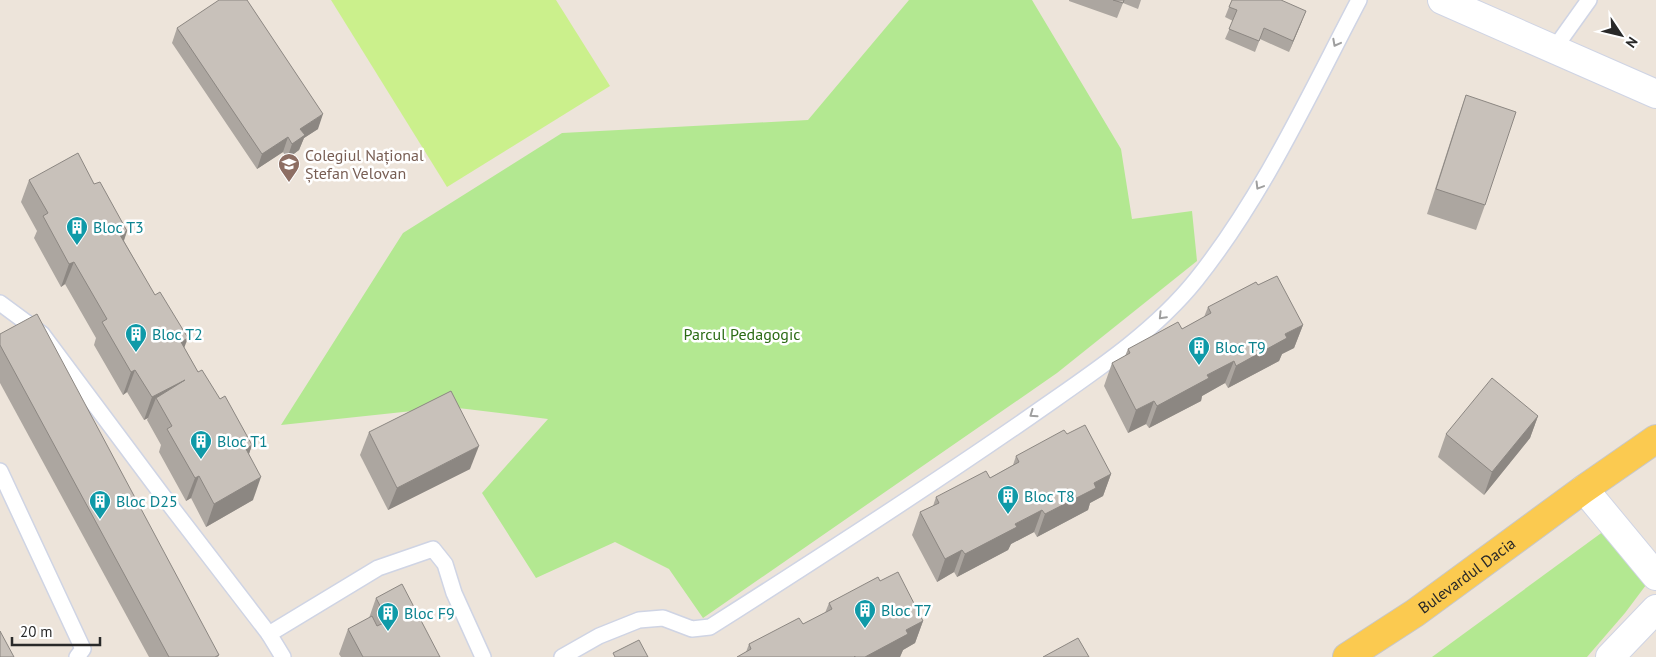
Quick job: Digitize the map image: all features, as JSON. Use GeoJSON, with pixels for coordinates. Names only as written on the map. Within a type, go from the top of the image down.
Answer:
{"type":"FeatureCollection","features":[{"type":"Feature","properties":{"kind":"main road"},"geometry":{"type":"LineString","coordinates":[[1442,0],[1656,94]]}},
{"type":"Feature","properties":{"kind":"main road","name":"Bulevardul Dacia"},"geometry":{"type":"LineString","coordinates":[[1584,489],[1656,419]]}},
{"type":"Feature","properties":{"kind":"main road","name":"Bulevardul Dacia"},"geometry":{"type":"LineString","coordinates":[[1347,657],[1415,613],[1584,489],[1656,439]]}},
{"type":"Feature","properties":{"kind":"main road"},"geometry":{"type":"LineString","coordinates":[[1584,489],[1656,576]]}},
{"type":"Feature","properties":{"kind":"main road"},"geometry":{"type":"LineString","coordinates":[[1610,657],[1656,609]]}},
{"type":"Feature","properties":{"kind":"lane"},"geometry":{"type":"LineString","coordinates":[[562,657],[599,636],[639,620],[663,618],[692,629],[710,627],[877,521],[972,457],[1149,329],[1195,281],[1232,232],[1274,163],[1359,0]]}},
{"type":"Feature","properties":{"kind":"lane"},"geometry":{"type":"LineString","coordinates":[[1554,49],[1589,0]]}},
{"type":"Feature","properties":{"kind":"lane"},"geometry":{"type":"LineString","coordinates":[[0,303],[42,334],[269,634],[283,657]]}},
{"type":"Feature","properties":{"kind":"lane"},"geometry":{"type":"LineString","coordinates":[[0,471],[83,649],[77,657]]}},
{"type":"Feature","properties":{"kind":"lane"},"geometry":{"type":"LineString","coordinates":[[269,634],[378,568],[433,549],[445,564],[454,593],[483,657]]}},
{"type":"Feature","properties":{"kind":"green space"},"geometry":{"type":"Polygon","coordinates":[[[331,0],[556,0],[610,86],[447,187],[331,0]]]}},
{"type":"Feature","properties":{"kind":"green space","name":"Parcul Pedagogic"},"geometry":{"type":"Polygon","coordinates":[[[909,0],[1032,0],[1121,149],[1132,219],[1192,211],[1197,261],[1057,373],[703,618],[669,569],[615,542],[536,578],[482,493],[548,419],[450,407],[281,425],[403,233],[562,133],[808,120],[909,0]]]}},
{"type":"Feature","properties":{"kind":"green space"},"geometry":{"type":"Polygon","coordinates":[[[1604,531],[1631,558],[1646,585],[1625,613],[1587,657],[1432,657],[1604,531]]]}},
{"type":"Feature","properties":{"kind":"building"},"geometry":{"type":"Polygon","coordinates":[[[219,0],[247,0],[323,114],[300,129],[305,135],[292,144],[288,137],[262,154],[177,28],[219,0]]]}},
{"type":"Feature","properties":{"kind":"building"},"geometry":{"type":"Polygon","coordinates":[[[1113,0],[1124,0],[1123,3],[1113,0]]]}},
{"type":"Feature","properties":{"kind":"building"},"geometry":{"type":"Polygon","coordinates":[[[1232,0],[1281,0],[1306,11],[1293,41],[1264,28],[1259,41],[1229,29],[1237,10],[1229,7],[1232,0]]]}},
{"type":"Feature","properties":{"kind":"building"},"geometry":{"type":"Polygon","coordinates":[[[1466,95],[1516,112],[1485,205],[1436,189],[1466,95]]]}},
{"type":"Feature","properties":{"kind":"building"},"geometry":{"type":"Polygon","coordinates":[[[78,153],[94,184],[100,182],[127,231],[120,235],[155,295],[160,292],[188,338],[181,342],[198,372],[202,370],[220,399],[225,396],[252,445],[246,449],[261,477],[214,504],[199,476],[195,478],[167,429],[172,426],[156,398],[185,380],[152,397],[135,370],[131,372],[102,322],[107,319],[74,262],[69,264],[43,216],[48,213],[29,180],[78,153]]]}},
{"type":"Feature","properties":{"kind":"building","name":"Bloc T9"},"geometry":{"type":"Polygon","coordinates":[[[1277,276],[1303,325],[1285,334],[1287,338],[1236,366],[1234,361],[1207,375],[1209,378],[1157,406],[1154,401],[1136,410],[1112,363],[1130,353],[1128,349],[1178,322],[1182,329],[1211,313],[1208,307],[1256,282],[1258,285],[1277,276]]]}},
{"type":"Feature","properties":{"kind":"building"},"geometry":{"type":"Polygon","coordinates":[[[37,314],[219,655],[215,657],[169,657],[0,345],[0,334],[37,314]]]}},
{"type":"Feature","properties":{"kind":"building"},"geometry":{"type":"Polygon","coordinates":[[[1492,378],[1538,416],[1492,472],[1446,434],[1492,378]]]}},
{"type":"Feature","properties":{"kind":"building"},"geometry":{"type":"Polygon","coordinates":[[[451,391],[479,446],[397,488],[369,432],[451,391]]]}},
{"type":"Feature","properties":{"kind":"building","name":"Bloc T8"},"geometry":{"type":"Polygon","coordinates":[[[1085,425],[1111,474],[1094,483],[1096,488],[1045,514],[1042,510],[1015,524],[1017,527],[965,554],[962,550],[945,559],[920,512],[939,503],[936,497],[986,471],[990,478],[1019,462],[1016,456],[1064,430],[1067,434],[1085,425]]]}},
{"type":"Feature","properties":{"kind":"building"},"geometry":{"type":"Polygon","coordinates":[[[898,572],[923,621],[906,630],[908,634],[865,657],[737,657],[751,649],[749,644],[799,618],[803,624],[832,609],[829,603],[878,577],[880,581],[898,572]]]}},
{"type":"Feature","properties":{"kind":"building"},"geometry":{"type":"Polygon","coordinates":[[[402,584],[440,657],[363,657],[348,629],[372,616],[377,626],[388,621],[376,598],[402,584]]]}},
{"type":"Feature","properties":{"kind":"building"},"geometry":{"type":"Polygon","coordinates":[[[0,631],[14,657],[0,657],[0,631]]]}},
{"type":"Feature","properties":{"kind":"building"},"geometry":{"type":"Polygon","coordinates":[[[1078,638],[1089,657],[1043,657],[1078,638]]]}},
{"type":"Feature","properties":{"kind":"building"},"geometry":{"type":"Polygon","coordinates":[[[639,640],[648,657],[615,657],[613,653],[639,640]]]}},
{"type":"Feature","properties":{"kind":"place","name":"Colegiul Național Ștefan Velovan"},"geometry":{"type":"Point","coordinates":[289,183]}},
{"type":"Feature","properties":{"kind":"place","name":"Bloc T3"},"geometry":{"type":"Point","coordinates":[77,246]}},
{"type":"Feature","properties":{"kind":"place","name":"Bloc T2"},"geometry":{"type":"Point","coordinates":[136,353]}},
{"type":"Feature","properties":{"kind":"place","name":"Bloc T9"},"geometry":{"type":"Point","coordinates":[1199,366]}},
{"type":"Feature","properties":{"kind":"place","name":"Bloc T1"},"geometry":{"type":"Point","coordinates":[201,460]}},
{"type":"Feature","properties":{"kind":"place","name":"Bloc T8"},"geometry":{"type":"Point","coordinates":[1008,515]}},
{"type":"Feature","properties":{"kind":"place","name":"Bloc D25"},"geometry":{"type":"Point","coordinates":[100,520]}},
{"type":"Feature","properties":{"kind":"place","name":"Bloc T7"},"geometry":{"type":"Point","coordinates":[865,629]}},
{"type":"Feature","properties":{"kind":"place","name":"Bloc F9"},"geometry":{"type":"Point","coordinates":[388,632]}}]}
